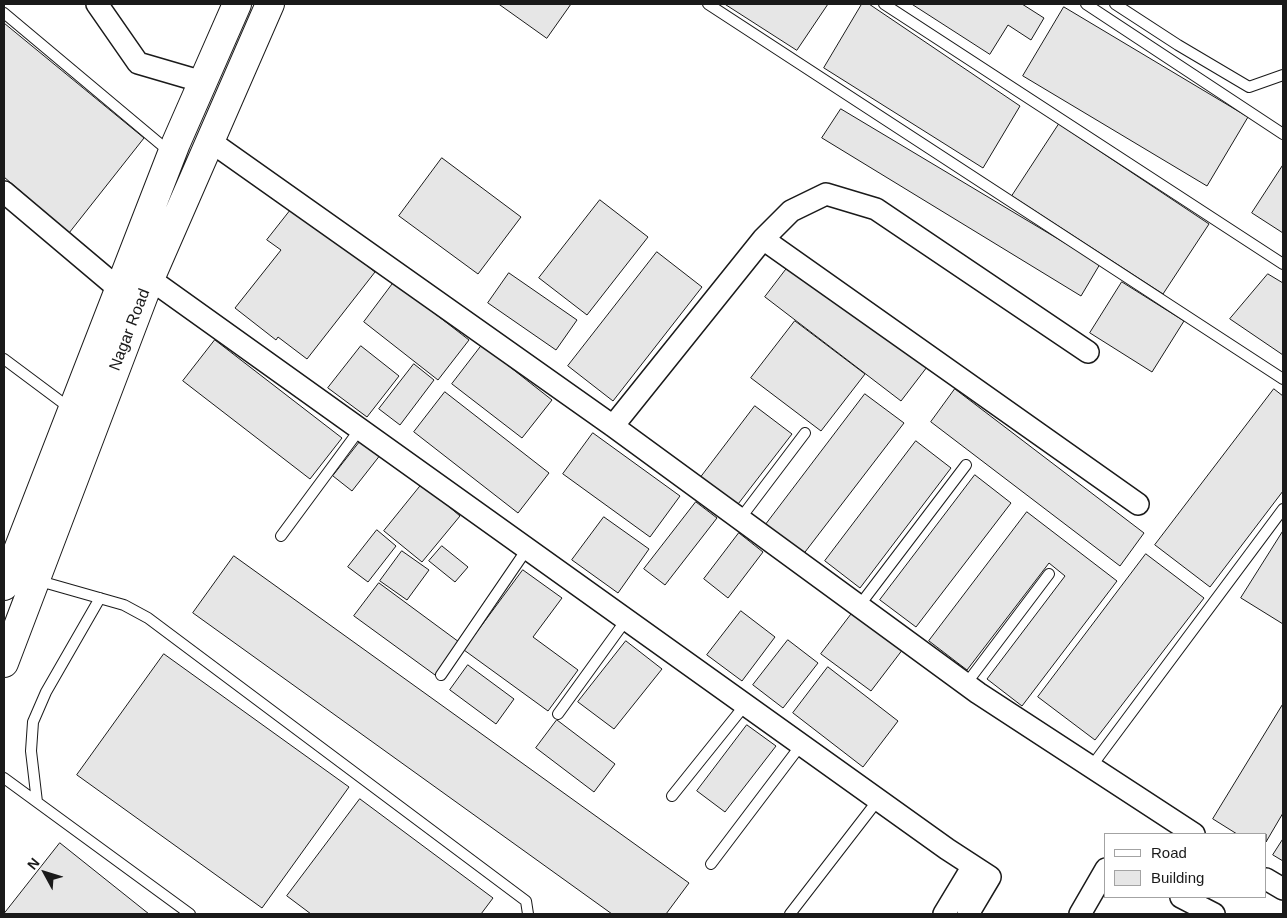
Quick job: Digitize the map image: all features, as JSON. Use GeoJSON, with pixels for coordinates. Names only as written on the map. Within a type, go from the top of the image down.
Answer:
{"type":"FeatureCollection","features":[{"type":"Feature","properties":{"kind":"highway","name":"Nagar Road"},"geometry":{"type":"LineString","coordinates":[[4,586],[15,546],[72,410],[172,154],[237,4]]}},
{"type":"Feature","properties":{"kind":"highway","name":"Nagar Road"},"geometry":{"type":"LineString","coordinates":[[4,662],[150,279],[270,4]]}},
{"type":"Feature","properties":{"kind":"street"},"geometry":{"type":"LineString","coordinates":[[97,4],[138,63],[203,82]]}},
{"type":"Feature","properties":{"kind":"street"},"geometry":{"type":"LineString","coordinates":[[210,141],[613,426],[966,684],[1192,833]]}},
{"type":"Feature","properties":{"kind":"street"},"geometry":{"type":"LineString","coordinates":[[4,192],[119,289]]}},
{"type":"Feature","properties":{"kind":"street"},"geometry":{"type":"LineString","coordinates":[[613,426],[763,239],[791,212],[826,194],[876,209],[1088,352]]}},
{"type":"Feature","properties":{"kind":"street"},"geometry":{"type":"LineString","coordinates":[[763,239],[1138,504]]}},
{"type":"Feature","properties":{"kind":"street"},"geometry":{"type":"LineString","coordinates":[[150,279],[878,800],[990,878],[968,914]]}},
{"type":"Feature","properties":{"kind":"street"},"geometry":{"type":"LineString","coordinates":[[944,914],[973,866]]}},
{"type":"Feature","properties":{"kind":"street"},"geometry":{"type":"LineString","coordinates":[[1080,914],[1104,872]]}},
{"type":"Feature","properties":{"kind":"street"},"geometry":{"type":"LineString","coordinates":[[1267,880],[1283,889]]}},
{"type":"Feature","properties":{"kind":"street"},"geometry":{"type":"LineString","coordinates":[[1183,898],[1214,914]]}},
{"type":"Feature","properties":{"kind":"lane"},"geometry":{"type":"LineString","coordinates":[[708,4],[1283,379]]}},
{"type":"Feature","properties":{"kind":"lane"},"geometry":{"type":"LineString","coordinates":[[884,4],[1283,264]]}},
{"type":"Feature","properties":{"kind":"lane"},"geometry":{"type":"LineString","coordinates":[[1086,4],[1283,134]]}},
{"type":"Feature","properties":{"kind":"lane"},"geometry":{"type":"LineString","coordinates":[[1115,4],[1178,45],[1249,87],[1283,75]]}},
{"type":"Feature","properties":{"kind":"lane"},"geometry":{"type":"LineString","coordinates":[[4,13],[172,154]]}},
{"type":"Feature","properties":{"kind":"lane"},"geometry":{"type":"LineString","coordinates":[[4,359],[72,410]]}},
{"type":"Feature","properties":{"kind":"lane"},"geometry":{"type":"LineString","coordinates":[[281,536],[360,429]]}},
{"type":"Feature","properties":{"kind":"lane"},"geometry":{"type":"LineString","coordinates":[[740,519],[805,433]]}},
{"type":"Feature","properties":{"kind":"lane"},"geometry":{"type":"LineString","coordinates":[[859,606],[966,465]]}},
{"type":"Feature","properties":{"kind":"lane"},"geometry":{"type":"LineString","coordinates":[[1091,767],[1283,510]]}},
{"type":"Feature","properties":{"kind":"lane"},"geometry":{"type":"LineString","coordinates":[[441,675],[527,549]]}},
{"type":"Feature","properties":{"kind":"lane"},"geometry":{"type":"LineString","coordinates":[[966,684],[1049,574]]}},
{"type":"Feature","properties":{"kind":"lane"},"geometry":{"type":"LineString","coordinates":[[35,580],[124,605],[148,618],[526,901],[528,914]]}},
{"type":"Feature","properties":{"kind":"lane"},"geometry":{"type":"LineString","coordinates":[[37,802],[31,751],[34,722],[46,692],[100,598]]}},
{"type":"Feature","properties":{"kind":"lane"},"geometry":{"type":"LineString","coordinates":[[558,714],[626,620]]}},
{"type":"Feature","properties":{"kind":"lane"},"geometry":{"type":"LineString","coordinates":[[672,796],[745,705]]}},
{"type":"Feature","properties":{"kind":"lane"},"geometry":{"type":"LineString","coordinates":[[712,864],[801,745]]}},
{"type":"Feature","properties":{"kind":"lane"},"geometry":{"type":"LineString","coordinates":[[4,778],[190,914]]}},
{"type":"Feature","properties":{"kind":"lane"},"geometry":{"type":"LineString","coordinates":[[790,914],[878,800]]}},
{"type":"Feature","properties":{"kind":"building"},"geometry":{"type":"Polygon","coordinates":[[[499,4],[571,4],[547,38],[499,4]]]}},
{"type":"Feature","properties":{"kind":"building"},"geometry":{"type":"Polygon","coordinates":[[[725,4],[828,4],[797,50],[725,4]]]}},
{"type":"Feature","properties":{"kind":"building"},"geometry":{"type":"Polygon","coordinates":[[[862,4],[869,4],[1020,106],[983,168],[824,68],[862,4]]]}},
{"type":"Feature","properties":{"kind":"building"},"geometry":{"type":"Polygon","coordinates":[[[912,4],[1022,4],[1044,18],[1031,40],[1008,25],[990,54],[912,4]]]}},
{"type":"Feature","properties":{"kind":"building"},"geometry":{"type":"Polygon","coordinates":[[[1064,7],[1248,117],[1207,186],[1023,76],[1064,7]]]}},
{"type":"Feature","properties":{"kind":"building"},"geometry":{"type":"Polygon","coordinates":[[[4,23],[144,138],[69,233],[4,177],[4,23]]]}},
{"type":"Feature","properties":{"kind":"building"},"geometry":{"type":"Polygon","coordinates":[[[841,109],[1100,264],[1081,296],[822,138],[841,109]]]}},
{"type":"Feature","properties":{"kind":"building"},"geometry":{"type":"Polygon","coordinates":[[[1059,124],[1209,224],[1163,294],[1012,196],[1059,124]]]}},
{"type":"Feature","properties":{"kind":"building"},"geometry":{"type":"Polygon","coordinates":[[[442,158],[521,217],[478,274],[399,216],[442,158]]]}},
{"type":"Feature","properties":{"kind":"building"},"geometry":{"type":"Polygon","coordinates":[[[1283,165],[1283,233],[1252,213],[1283,165]]]}},
{"type":"Feature","properties":{"kind":"building"},"geometry":{"type":"Polygon","coordinates":[[[600,200],[648,237],[587,315],[539,278],[600,200]]]}},
{"type":"Feature","properties":{"kind":"building"},"geometry":{"type":"Polygon","coordinates":[[[293,207],[375,272],[307,359],[278,337],[276,340],[235,308],[281,250],[267,240],[293,207]]]}},
{"type":"Feature","properties":{"kind":"building"},"geometry":{"type":"Polygon","coordinates":[[[657,252],[702,287],[613,401],[568,366],[657,252]]]}},
{"type":"Feature","properties":{"kind":"building"},"geometry":{"type":"Polygon","coordinates":[[[791,263],[927,367],[901,401],[765,297],[791,263]]]}},
{"type":"Feature","properties":{"kind":"building"},"geometry":{"type":"Polygon","coordinates":[[[509,273],[577,320],[556,350],[488,303],[509,273]]]}},
{"type":"Feature","properties":{"kind":"building"},"geometry":{"type":"Polygon","coordinates":[[[1268,274],[1283,283],[1283,355],[1230,319],[1268,274]]]}},
{"type":"Feature","properties":{"kind":"building"},"geometry":{"type":"Polygon","coordinates":[[[394,282],[469,340],[438,380],[364,322],[394,282]]]}},
{"type":"Feature","properties":{"kind":"building"},"geometry":{"type":"Polygon","coordinates":[[[1122,282],[1184,321],[1152,372],[1090,333],[1122,282]]]}},
{"type":"Feature","properties":{"kind":"building"},"geometry":{"type":"Polygon","coordinates":[[[795,321],[865,374],[821,431],[751,378],[795,321]]]}},
{"type":"Feature","properties":{"kind":"building"},"geometry":{"type":"Polygon","coordinates":[[[215,340],[342,438],[310,479],[183,381],[215,340]]]}},
{"type":"Feature","properties":{"kind":"building"},"geometry":{"type":"Polygon","coordinates":[[[482,345],[552,400],[522,438],[452,384],[482,345]]]}},
{"type":"Feature","properties":{"kind":"building"},"geometry":{"type":"Polygon","coordinates":[[[361,346],[399,376],[367,417],[328,388],[361,346]]]}},
{"type":"Feature","properties":{"kind":"building"},"geometry":{"type":"Polygon","coordinates":[[[414,364],[434,380],[400,425],[379,409],[414,364]]]}},
{"type":"Feature","properties":{"kind":"building"},"geometry":{"type":"Polygon","coordinates":[[[955,389],[1144,533],[1120,566],[931,422],[955,389]]]}},
{"type":"Feature","properties":{"kind":"building"},"geometry":{"type":"Polygon","coordinates":[[[1274,389],[1283,396],[1283,491],[1210,587],[1155,545],[1274,389]]]}},
{"type":"Feature","properties":{"kind":"building"},"geometry":{"type":"Polygon","coordinates":[[[445,392],[549,473],[518,513],[414,432],[445,392]]]}},
{"type":"Feature","properties":{"kind":"building"},"geometry":{"type":"Polygon","coordinates":[[[865,394],[904,423],[802,556],[764,527],[865,394]]]}},
{"type":"Feature","properties":{"kind":"building"},"geometry":{"type":"Polygon","coordinates":[[[755,406],[792,434],[735,508],[698,481],[755,406]]]}},
{"type":"Feature","properties":{"kind":"building"},"geometry":{"type":"Polygon","coordinates":[[[593,433],[680,496],[650,537],[563,474],[593,433]]]}},
{"type":"Feature","properties":{"kind":"building"},"geometry":{"type":"Polygon","coordinates":[[[362,439],[381,454],[352,491],[333,476],[362,439]]]}},
{"type":"Feature","properties":{"kind":"building"},"geometry":{"type":"Polygon","coordinates":[[[916,441],[951,468],[860,588],[825,561],[916,441]]]}},
{"type":"Feature","properties":{"kind":"building"},"geometry":{"type":"Polygon","coordinates":[[[975,475],[1011,503],[916,627],[880,600],[975,475]]]}},
{"type":"Feature","properties":{"kind":"building"},"geometry":{"type":"Polygon","coordinates":[[[422,484],[460,516],[422,562],[384,531],[422,484]]]}},
{"type":"Feature","properties":{"kind":"building"},"geometry":{"type":"Polygon","coordinates":[[[696,502],[717,518],[665,585],[644,569],[696,502]]]}},
{"type":"Feature","properties":{"kind":"building"},"geometry":{"type":"Polygon","coordinates":[[[1027,512],[1117,581],[1022,706],[987,679],[1065,576],[1049,563],[967,670],[929,641],[1027,512]]]}},
{"type":"Feature","properties":{"kind":"building"},"geometry":{"type":"Polygon","coordinates":[[[604,517],[649,549],[618,593],[572,560],[604,517]]]}},
{"type":"Feature","properties":{"kind":"building"},"geometry":{"type":"Polygon","coordinates":[[[377,530],[396,546],[368,582],[348,567],[377,530]]]}},
{"type":"Feature","properties":{"kind":"building"},"geometry":{"type":"Polygon","coordinates":[[[1283,531],[1283,624],[1241,598],[1283,531]]]}},
{"type":"Feature","properties":{"kind":"building"},"geometry":{"type":"Polygon","coordinates":[[[739,533],[763,552],[728,598],[704,579],[739,533]]]}},
{"type":"Feature","properties":{"kind":"building"},"geometry":{"type":"Polygon","coordinates":[[[442,546],[468,567],[455,582],[429,561],[442,546]]]}},
{"type":"Feature","properties":{"kind":"building"},"geometry":{"type":"Polygon","coordinates":[[[402,551],[429,570],[407,600],[380,581],[402,551]]]}},
{"type":"Feature","properties":{"kind":"building"},"geometry":{"type":"Polygon","coordinates":[[[1146,554],[1204,598],[1095,740],[1038,697],[1146,554]]]}},
{"type":"Feature","properties":{"kind":"building"},"geometry":{"type":"Polygon","coordinates":[[[234,556],[689,883],[666,914],[612,914],[193,613],[234,556]]]}},
{"type":"Feature","properties":{"kind":"building"},"geometry":{"type":"Polygon","coordinates":[[[523,570],[562,598],[533,637],[578,670],[548,711],[464,650],[523,570]]]}},
{"type":"Feature","properties":{"kind":"building"},"geometry":{"type":"Polygon","coordinates":[[[379,583],[459,642],[435,675],[354,616],[379,583]]]}},
{"type":"Feature","properties":{"kind":"building"},"geometry":{"type":"Polygon","coordinates":[[[741,611],[775,637],[742,681],[707,655],[741,611]]]}},
{"type":"Feature","properties":{"kind":"building"},"geometry":{"type":"Polygon","coordinates":[[[853,612],[903,649],[871,691],[821,654],[853,612]]]}},
{"type":"Feature","properties":{"kind":"building"},"geometry":{"type":"Polygon","coordinates":[[[788,640],[818,663],[783,708],[753,685],[788,640]]]}},
{"type":"Feature","properties":{"kind":"building"},"geometry":{"type":"Polygon","coordinates":[[[626,641],[662,669],[614,729],[578,702],[626,641]]]}},
{"type":"Feature","properties":{"kind":"building"},"geometry":{"type":"Polygon","coordinates":[[[164,654],[349,787],[262,908],[77,775],[164,654]]]}},
{"type":"Feature","properties":{"kind":"building"},"geometry":{"type":"Polygon","coordinates":[[[468,665],[514,699],[496,724],[450,690],[468,665]]]}},
{"type":"Feature","properties":{"kind":"building"},"geometry":{"type":"Polygon","coordinates":[[[828,667],[898,721],[863,767],[793,713],[828,667]]]}},
{"type":"Feature","properties":{"kind":"building"},"geometry":{"type":"Polygon","coordinates":[[[1283,704],[1283,813],[1267,840],[1267,833],[1235,833],[1213,819],[1283,704]]]}},
{"type":"Feature","properties":{"kind":"building"},"geometry":{"type":"Polygon","coordinates":[[[557,720],[615,764],[594,792],[536,748],[557,720]]]}},
{"type":"Feature","properties":{"kind":"building"},"geometry":{"type":"Polygon","coordinates":[[[747,725],[776,746],[725,812],[697,791],[747,725]]]}},
{"type":"Feature","properties":{"kind":"building"},"geometry":{"type":"Polygon","coordinates":[[[360,799],[493,898],[481,914],[311,914],[287,896],[360,799]]]}},
{"type":"Feature","properties":{"kind":"building"},"geometry":{"type":"Polygon","coordinates":[[[1283,839],[1283,861],[1273,855],[1283,839]]]}},
{"type":"Feature","properties":{"kind":"building"},"geometry":{"type":"Polygon","coordinates":[[[60,843],[149,914],[4,914],[60,843]]]}}]}
